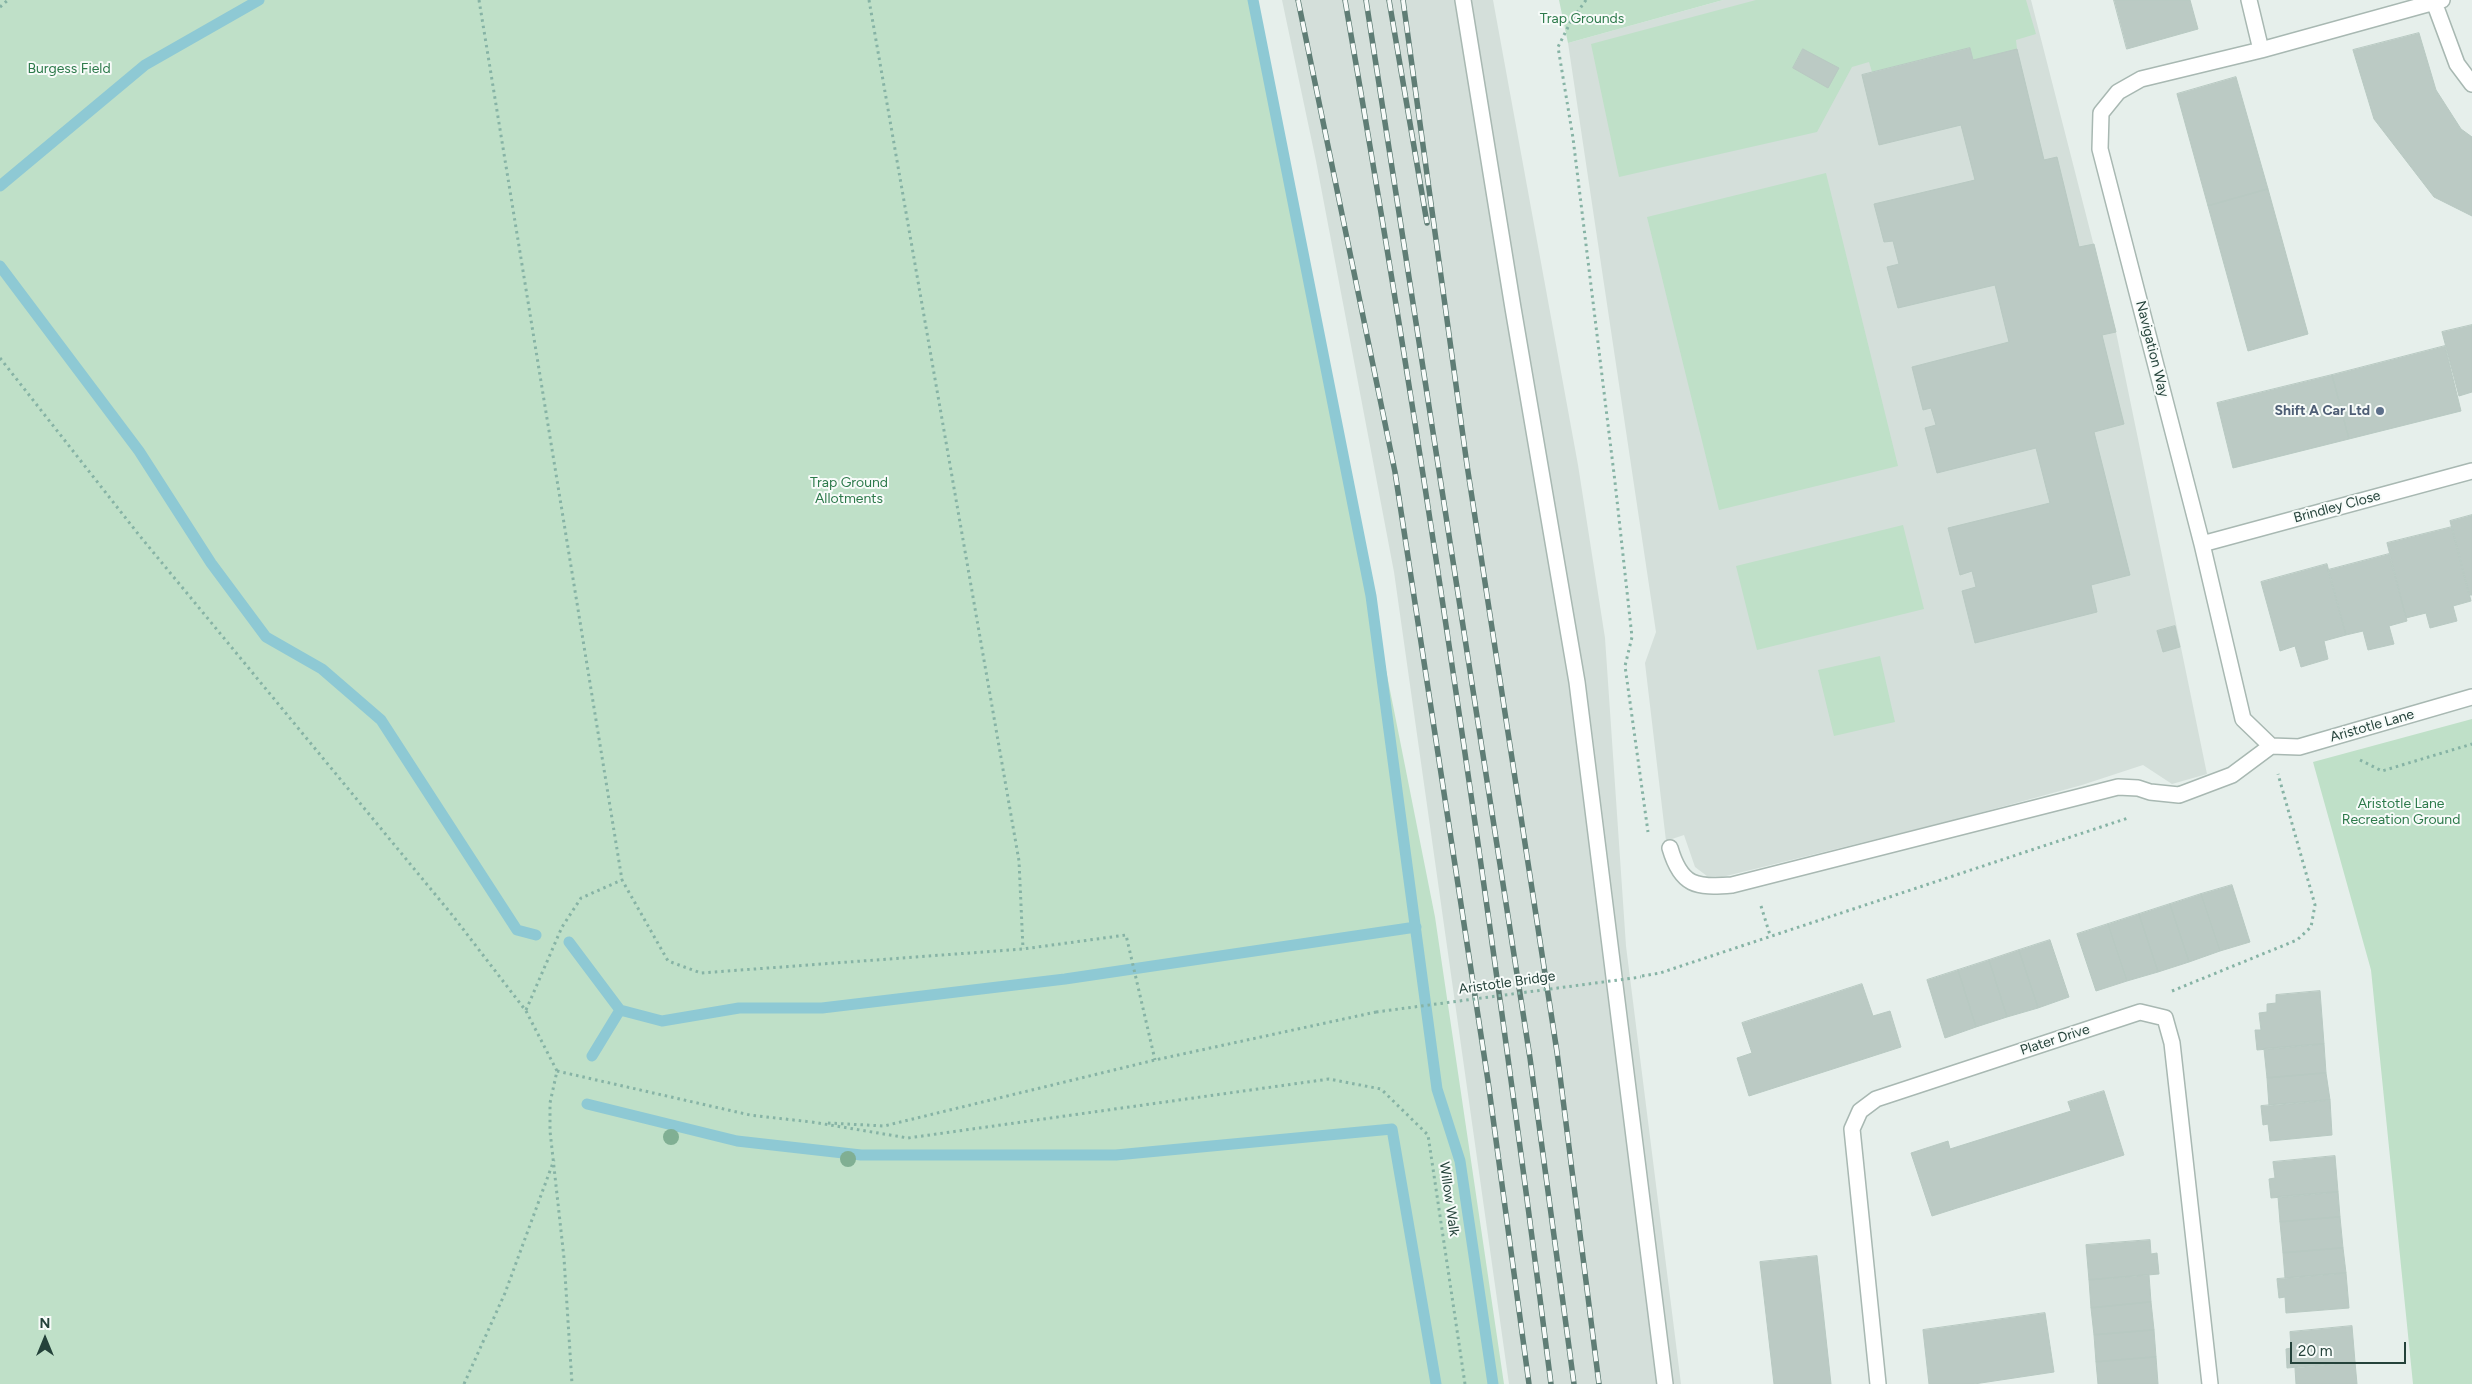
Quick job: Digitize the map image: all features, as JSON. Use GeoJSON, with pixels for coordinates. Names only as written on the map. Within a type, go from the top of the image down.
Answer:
{"type":"FeatureCollection","features":[{"type":"Feature","properties":{"kind":"street"},"geometry":{"type":"LineString","coordinates":[[1463,0],[1512,308],[1577,682],[1665,1384]]}},
{"type":"Feature","properties":{"kind":"street"},"geometry":{"type":"LineString","coordinates":[[2249,0],[2261,50]]}},
{"type":"Feature","properties":{"kind":"street"},"geometry":{"type":"LineString","coordinates":[[2438,1],[2457,64],[2472,84]]}},
{"type":"Feature","properties":{"kind":"street","name":"Navigation Way"},"geometry":{"type":"LineString","coordinates":[[2271,746],[2243,719],[2202,544],[2100,149],[2101,113],[2118,92],[2141,79],[2261,50],[2438,1]]}},
{"type":"Feature","properties":{"kind":"street","name":"Brindley Close"},"geometry":{"type":"LineString","coordinates":[[2202,544],[2472,470]]}},
{"type":"Feature","properties":{"kind":"street","name":"Aristotle Lane"},"geometry":{"type":"LineString","coordinates":[[2271,746],[2299,747],[2472,697]]}},
{"type":"Feature","properties":{"kind":"street"},"geometry":{"type":"LineString","coordinates":[[1670,848],[1674,862],[1692,884],[1702,887],[1732,885],[2118,787],[2138,788],[2179,795],[2232,775],[2271,746]]}},
{"type":"Feature","properties":{"kind":"street","name":"Plater Drive"},"geometry":{"type":"LineString","coordinates":[[1878,1384],[1852,1130],[1860,1111],[1876,1099],[2140,1012],[2164,1018]]}},
{"type":"Feature","properties":{"kind":"street"},"geometry":{"type":"LineString","coordinates":[[2164,1018],[2172,1043],[2210,1384]]}},
{"type":"Feature","properties":{"kind":"path"},"geometry":{"type":"LineString","coordinates":[[0,7],[8,0]]}},
{"type":"Feature","properties":{"kind":"path"},"geometry":{"type":"LineString","coordinates":[[479,0],[622,880],[668,961],[701,973],[1023,949],[1126,935],[1155,1060]]}},
{"type":"Feature","properties":{"kind":"path"},"geometry":{"type":"LineString","coordinates":[[869,0],[1019,861],[1023,949]]}},
{"type":"Feature","properties":{"kind":"path"},"geometry":{"type":"LineString","coordinates":[[1586,0],[1571,21],[1558,47],[1573,138],[1615,482],[1632,637],[1625,666],[1650,850],[1670,848]]}},
{"type":"Feature","properties":{"kind":"path"},"geometry":{"type":"LineString","coordinates":[[0,358],[139,535],[453,916],[526,1011],[557,1071],[550,1103],[550,1131],[564,1258],[572,1384]]}},
{"type":"Feature","properties":{"kind":"path"},"geometry":{"type":"LineString","coordinates":[[2331,738],[2350,755],[2382,772],[2472,744]]}},
{"type":"Feature","properties":{"kind":"path"},"geometry":{"type":"LineString","coordinates":[[2164,1018],[2172,990],[2297,940],[2311,928],[2315,905],[2271,746]]}},
{"type":"Feature","properties":{"kind":"path","name":"Aristotle Bridge"},"geometry":{"type":"LineString","coordinates":[[812,1122],[884,1126],[1155,1060],[1376,1012],[1660,973],[2133,816]]}},
{"type":"Feature","properties":{"kind":"path"},"geometry":{"type":"LineString","coordinates":[[526,1011],[562,928],[580,898],[622,880]]}},
{"type":"Feature","properties":{"kind":"path"},"geometry":{"type":"LineString","coordinates":[[557,1071],[750,1115],[812,1122]]}},
{"type":"Feature","properties":{"kind":"path","name":"Willow Walk"},"geometry":{"type":"LineString","coordinates":[[812,1122],[908,1138],[1329,1079],[1381,1089],[1428,1135],[1465,1384]]}},
{"type":"Feature","properties":{"kind":"path"},"geometry":{"type":"LineString","coordinates":[[464,1384],[505,1293],[554,1159]]}},
{"type":"Feature","properties":{"kind":"shaded area"},"geometry":{"type":"Polygon","coordinates":[[[1282,0],[1493,0],[1578,465],[1605,638],[1626,946],[1681,1384],[1509,1384],[1394,572],[1316,161],[1282,0]]]}},
{"type":"Feature","properties":{"kind":"shaded area"},"geometry":{"type":"Polygon","coordinates":[[[1723,0],[2031,0],[2116,332],[2207,774],[2172,784],[2143,765],[2082,785],[1950,821],[1722,877],[1707,876],[1695,867],[1684,835],[1666,841],[1645,663],[1656,632],[1568,43],[1723,0]]]}},
{"type":"Feature","properties":{"kind":"green space"},"geometry":{"type":"Polygon","coordinates":[[[0,0],[1253,0],[1435,917],[1504,1384],[0,1384],[0,0]]]}},
{"type":"Feature","properties":{"kind":"green space","name":"Trap Grounds"},"geometry":{"type":"Polygon","coordinates":[[[1559,0],[1723,0],[1568,43],[1559,0]]]}},
{"type":"Feature","properties":{"kind":"green space"},"geometry":{"type":"Polygon","coordinates":[[[1756,0],[2026,0],[2036,34],[2016,40],[2017,49],[1973,60],[1970,48],[1872,72],[1869,62],[1852,67],[1817,132],[1619,177],[1591,44],[1756,0]]]}},
{"type":"Feature","properties":{"kind":"green space"},"geometry":{"type":"Polygon","coordinates":[[[1826,173],[1898,466],[1719,510],[1647,217],[1826,173]]]}},
{"type":"Feature","properties":{"kind":"green space"},"geometry":{"type":"Polygon","coordinates":[[[1903,525],[1924,609],[1757,650],[1736,566],[1903,525]]]}},
{"type":"Feature","properties":{"kind":"green space"},"geometry":{"type":"Polygon","coordinates":[[[1880,656],[1895,722],[1834,736],[1818,670],[1880,656]]]}},
{"type":"Feature","properties":{"kind":"green space","name":"Aristotle Lane Recreation Ground"},"geometry":{"type":"Polygon","coordinates":[[[2472,719],[2472,1384],[2413,1384],[2371,970],[2313,762],[2472,719]]]}},
{"type":"Feature","properties":{"kind":"building"},"geometry":{"type":"Polygon","coordinates":[[[2114,0],[2190,0],[2198,29],[2127,49],[2114,0]]]}},
{"type":"Feature","properties":{"kind":"building"},"geometry":{"type":"Polygon","coordinates":[[[2419,33],[2436,90],[2461,129],[2472,137],[2472,216],[2434,197],[2374,119],[2353,50],[2419,33]]]}},
{"type":"Feature","properties":{"kind":"building"},"geometry":{"type":"Polygon","coordinates":[[[1970,48],[1973,60],[2017,49],[2044,160],[2057,157],[2079,247],[2094,244],[2116,332],[2102,335],[2124,424],[2094,432],[2130,575],[2091,585],[2097,612],[1975,643],[1962,591],[1976,587],[1972,571],[1960,575],[1948,528],[2050,503],[2036,448],[1937,473],[1925,428],[1936,425],[1931,408],[1923,410],[1912,367],[2009,342],[1995,285],[1898,308],[1887,267],[1899,264],[1893,241],[1884,242],[1874,204],[1975,180],[1961,125],[1879,145],[1862,75],[1970,48]]]}},
{"type":"Feature","properties":{"kind":"building"},"geometry":{"type":"Polygon","coordinates":[[[1803,49],[1839,68],[1828,88],[1793,68],[1803,49]]]}},
{"type":"Feature","properties":{"kind":"building"},"geometry":{"type":"Polygon","coordinates":[[[2236,77],[2268,189],[2208,206],[2177,94],[2236,77]]]}},
{"type":"Feature","properties":{"kind":"building"},"geometry":{"type":"Polygon","coordinates":[[[2268,189],[2308,334],[2248,351],[2208,206],[2268,189]]]}},
{"type":"Feature","properties":{"kind":"building"},"geometry":{"type":"Polygon","coordinates":[[[2472,325],[2472,392],[2459,396],[2442,332],[2472,325]]]}},
{"type":"Feature","properties":{"kind":"building"},"geometry":{"type":"Polygon","coordinates":[[[2445,346],[2461,411],[2349,439],[2332,375],[2445,346]]]}},
{"type":"Feature","properties":{"kind":"building"},"geometry":{"type":"Polygon","coordinates":[[[2332,375],[2349,439],[2233,468],[2217,403],[2332,375]]]}},
{"type":"Feature","properties":{"kind":"building"},"geometry":{"type":"Polygon","coordinates":[[[2472,515],[2472,595],[2469,595],[2450,521],[2472,515]]]}},
{"type":"Feature","properties":{"kind":"building"},"geometry":{"type":"Polygon","coordinates":[[[2452,527],[2471,601],[2453,606],[2457,621],[2430,628],[2426,613],[2406,618],[2387,543],[2452,527]]]}},
{"type":"Feature","properties":{"kind":"building"},"geometry":{"type":"Polygon","coordinates":[[[2389,554],[2407,621],[2389,626],[2394,644],[2368,650],[2363,631],[2346,635],[2328,570],[2389,554]]]}},
{"type":"Feature","properties":{"kind":"building"},"geometry":{"type":"Polygon","coordinates":[[[2327,564],[2346,635],[2324,641],[2328,659],[2301,667],[2295,646],[2280,651],[2261,582],[2327,564]]]}},
{"type":"Feature","properties":{"kind":"building"},"geometry":{"type":"Polygon","coordinates":[[[2175,626],[2180,647],[2163,652],[2157,631],[2175,626]]]}},
{"type":"Feature","properties":{"kind":"building"},"geometry":{"type":"Polygon","coordinates":[[[2232,885],[2250,942],[2220,951],[2201,894],[2232,885]]]}},
{"type":"Feature","properties":{"kind":"building"},"geometry":{"type":"Polygon","coordinates":[[[2201,894],[2220,951],[2189,962],[2170,904],[2201,894]]]}},
{"type":"Feature","properties":{"kind":"building"},"geometry":{"type":"Polygon","coordinates":[[[2170,904],[2189,962],[2158,972],[2139,914],[2170,904]]]}},
{"type":"Feature","properties":{"kind":"building"},"geometry":{"type":"Polygon","coordinates":[[[2139,914],[2158,972],[2127,981],[2108,924],[2139,914]]]}},
{"type":"Feature","properties":{"kind":"building"},"geometry":{"type":"Polygon","coordinates":[[[2108,924],[2127,981],[2096,991],[2077,934],[2108,924]]]}},
{"type":"Feature","properties":{"kind":"building"},"geometry":{"type":"Polygon","coordinates":[[[2050,940],[2069,997],[2038,1008],[2019,950],[2050,940]]]}},
{"type":"Feature","properties":{"kind":"building"},"geometry":{"type":"Polygon","coordinates":[[[2019,950],[2038,1008],[2007,1017],[1989,960],[2019,950]]]}},
{"type":"Feature","properties":{"kind":"building"},"geometry":{"type":"Polygon","coordinates":[[[1989,960],[2007,1017],[1976,1027],[1958,970],[1989,960]]]}},
{"type":"Feature","properties":{"kind":"building"},"geometry":{"type":"Polygon","coordinates":[[[1958,970],[1976,1027],[1945,1038],[1927,980],[1958,970]]]}},
{"type":"Feature","properties":{"kind":"building"},"geometry":{"type":"Polygon","coordinates":[[[1862,984],[1873,1016],[1890,1011],[1901,1047],[1749,1096],[1737,1058],[1752,1053],[1742,1023],[1862,984]]]}},
{"type":"Feature","properties":{"kind":"building"},"geometry":{"type":"Polygon","coordinates":[[[2320,991],[2324,1044],[2257,1050],[2255,1030],[2261,1030],[2259,1013],[2267,1012],[2267,1004],[2276,1003],[2276,995],[2320,991]]]}},
{"type":"Feature","properties":{"kind":"building"},"geometry":{"type":"Polygon","coordinates":[[[2324,1044],[2326,1073],[2267,1078],[2264,1049],[2324,1044]]]}},
{"type":"Feature","properties":{"kind":"building"},"geometry":{"type":"Polygon","coordinates":[[[2326,1073],[2330,1100],[2269,1106],[2267,1078],[2326,1073]]]}},
{"type":"Feature","properties":{"kind":"building"},"geometry":{"type":"Polygon","coordinates":[[[2104,1091],[2124,1155],[1932,1216],[1911,1153],[1948,1141],[1950,1149],[2071,1111],[2068,1102],[2104,1091]]]}},
{"type":"Feature","properties":{"kind":"building"},"geometry":{"type":"Polygon","coordinates":[[[2330,1100],[2332,1135],[2270,1141],[2268,1124],[2263,1125],[2261,1106],[2330,1100]]]}},
{"type":"Feature","properties":{"kind":"building"},"geometry":{"type":"Polygon","coordinates":[[[2335,1156],[2338,1192],[2271,1198],[2269,1179],[2275,1178],[2273,1162],[2335,1156]]]}},
{"type":"Feature","properties":{"kind":"building"},"geometry":{"type":"Polygon","coordinates":[[[2338,1192],[2340,1217],[2280,1222],[2278,1197],[2338,1192]]]}},
{"type":"Feature","properties":{"kind":"building"},"geometry":{"type":"Polygon","coordinates":[[[2340,1217],[2343,1248],[2283,1253],[2280,1222],[2340,1217]]]}},
{"type":"Feature","properties":{"kind":"building"},"geometry":{"type":"Polygon","coordinates":[[[2150,1240],[2151,1254],[2157,1253],[2159,1274],[2089,1280],[2086,1245],[2150,1240]]]}},
{"type":"Feature","properties":{"kind":"building"},"geometry":{"type":"Polygon","coordinates":[[[2343,1248],[2346,1273],[2285,1278],[2283,1253],[2343,1248]]]}},
{"type":"Feature","properties":{"kind":"building"},"geometry":{"type":"Polygon","coordinates":[[[1817,1256],[1831,1384],[1774,1384],[1760,1262],[1817,1256]]]}},
{"type":"Feature","properties":{"kind":"building"},"geometry":{"type":"Polygon","coordinates":[[[2346,1273],[2349,1308],[2286,1313],[2285,1297],[2279,1298],[2277,1279],[2346,1273]]]}},
{"type":"Feature","properties":{"kind":"building"},"geometry":{"type":"Polygon","coordinates":[[[2149,1275],[2151,1302],[2091,1308],[2089,1280],[2149,1275]]]}},
{"type":"Feature","properties":{"kind":"building"},"geometry":{"type":"Polygon","coordinates":[[[2151,1302],[2154,1330],[2094,1335],[2091,1308],[2151,1302]]]}},
{"type":"Feature","properties":{"kind":"building"},"geometry":{"type":"Polygon","coordinates":[[[2045,1313],[2054,1372],[1974,1384],[1929,1384],[1923,1330],[2045,1313]]]}},
{"type":"Feature","properties":{"kind":"building"},"geometry":{"type":"Polygon","coordinates":[[[2352,1326],[2355,1362],[2287,1368],[2286,1349],[2291,1348],[2290,1332],[2352,1326]]]}},
{"type":"Feature","properties":{"kind":"building"},"geometry":{"type":"Polygon","coordinates":[[[2154,1330],[2156,1357],[2096,1362],[2094,1335],[2154,1330]]]}},
{"type":"Feature","properties":{"kind":"building"},"geometry":{"type":"Polygon","coordinates":[[[2156,1357],[2158,1384],[2098,1384],[2096,1362],[2156,1357]]]}},
{"type":"Feature","properties":{"kind":"building"},"geometry":{"type":"Polygon","coordinates":[[[2355,1362],[2357,1384],[2296,1384],[2295,1368],[2355,1362]]]}},
{"type":"Feature","properties":{"kind":"waterway"},"geometry":{"type":"LineString","coordinates":[[0,186],[145,65],[259,0]]}},
{"type":"Feature","properties":{"kind":"waterway"},"geometry":{"type":"LineString","coordinates":[[1253,0],[1371,596],[1437,1089],[1460,1161],[1493,1384]]}},
{"type":"Feature","properties":{"kind":"waterway"},"geometry":{"type":"LineString","coordinates":[[0,266],[139,451],[211,563],[266,637],[322,669],[381,720],[517,930],[536,935]]}},
{"type":"Feature","properties":{"kind":"waterway"},"geometry":{"type":"LineString","coordinates":[[569,942],[620,1010],[662,1021],[739,1008],[822,1008],[1065,979],[1416,927]]}},
{"type":"Feature","properties":{"kind":"waterway"},"geometry":{"type":"LineString","coordinates":[[592,1056],[620,1010]]}},
{"type":"Feature","properties":{"kind":"waterway"},"geometry":{"type":"LineString","coordinates":[[587,1104],[737,1141],[861,1155],[1116,1155],[1392,1129],[1436,1384]]}},
{"type":"Feature","properties":{"kind":"railway"},"geometry":{"type":"LineString","coordinates":[[1298,0],[1395,472],[1488,1081],[1529,1384]]}},
{"type":"Feature","properties":{"kind":"railway"},"geometry":{"type":"LineString","coordinates":[[1345,0],[1403,345],[1456,691],[1505,1037],[1551,1384]]}},
{"type":"Feature","properties":{"kind":"railway"},"geometry":{"type":"LineString","coordinates":[[1366,0],[1530,1058],[1574,1384]]}},
{"type":"Feature","properties":{"kind":"railway"},"geometry":{"type":"LineString","coordinates":[[1389,0],[1427,223]]}},
{"type":"Feature","properties":{"kind":"railway"},"geometry":{"type":"LineString","coordinates":[[1403,0],[1467,465],[1557,1052],[1599,1384]]}},
{"type":"Feature","properties":{"kind":"place","name":"Shift A Car Ltd"},"geometry":{"type":"Point","coordinates":[2380,411]}},
{"type":"Feature","properties":{"kind":"park label","name":"Burgess Field"},"geometry":{"type":"Point","coordinates":[69,69]}},
{"type":"Feature","properties":{"kind":"park label","name":"Trap Ground Allotments"},"geometry":{"type":"Point","coordinates":[849,492]}}]}
